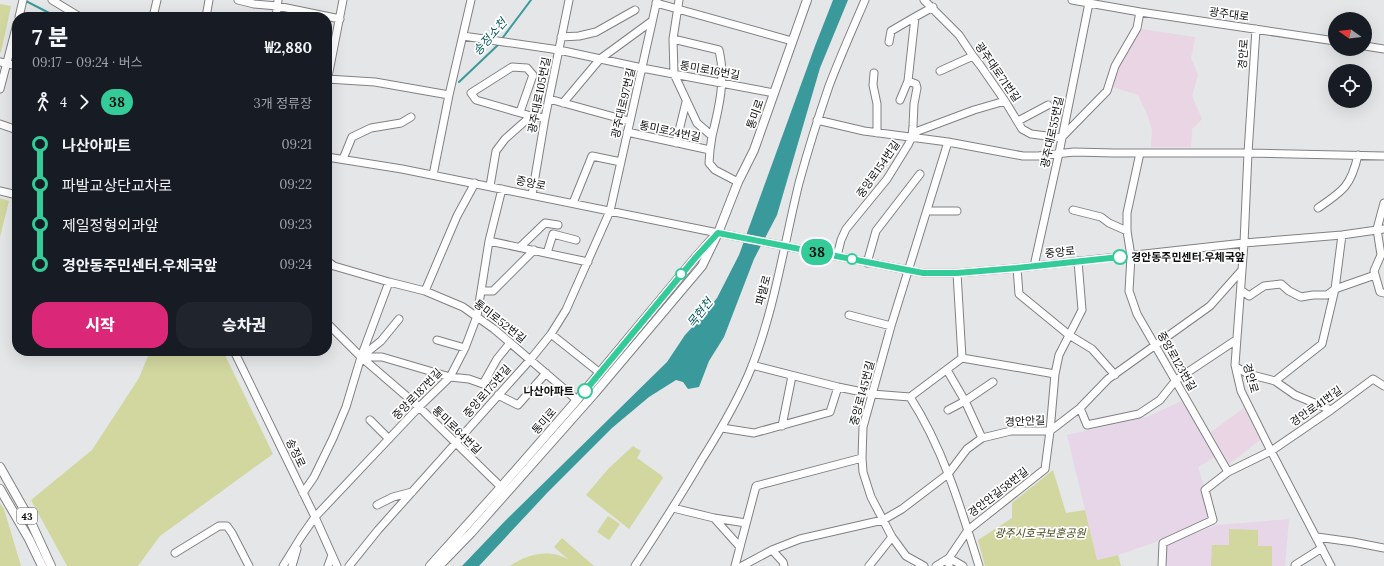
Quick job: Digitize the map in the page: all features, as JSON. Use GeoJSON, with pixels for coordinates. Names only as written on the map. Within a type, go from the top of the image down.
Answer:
{"type":"FeatureCollection","features":[{"type":"Feature","properties":{"kind":"main road","name":"통미로"},"geometry":{"type":"LineString","coordinates":[[439,566],[471,533],[594,394],[702,266],[718,233],[738,182],[754,150],[807,0]]}},
{"type":"Feature","properties":{"kind":"main road","name":"통미로"},"geometry":{"type":"LineString","coordinates":[[430,566],[577,400],[696,257],[718,233]]}},
{"type":"Feature","properties":{"kind":"main road","name":"43"},"geometry":{"type":"LineString","coordinates":[[0,467],[29,518],[51,566]]}},
{"type":"Feature","properties":{"kind":"main road","name":"43"},"geometry":{"type":"LineString","coordinates":[[0,488],[29,539],[42,566]]}},
{"type":"Feature","properties":{"kind":"street"},"geometry":{"type":"LineString","coordinates":[[20,12],[23,0]]}},
{"type":"Feature","properties":{"kind":"street"},"geometry":{"type":"LineString","coordinates":[[52,0],[72,12]]}},
{"type":"Feature","properties":{"kind":"street"},"geometry":{"type":"LineString","coordinates":[[65,8],[67,0]]}},
{"type":"Feature","properties":{"kind":"street"},"geometry":{"type":"LineString","coordinates":[[154,12],[157,0]]}},
{"type":"Feature","properties":{"kind":"street"},"geometry":{"type":"LineString","coordinates":[[207,12],[209,0]]}},
{"type":"Feature","properties":{"kind":"street"},"geometry":{"type":"LineString","coordinates":[[238,0],[254,4],[278,3],[313,12]]}},
{"type":"Feature","properties":{"kind":"street"},"geometry":{"type":"LineString","coordinates":[[332,57],[343,0]]}},
{"type":"Feature","properties":{"kind":"street"},"geometry":{"type":"LineString","coordinates":[[433,175],[449,95],[471,0]]}},
{"type":"Feature","properties":{"kind":"street","name":"광주대로105번길"},"geometry":{"type":"LineString","coordinates":[[532,195],[545,118],[569,0]]}},
{"type":"Feature","properties":{"kind":"street"},"geometry":{"type":"LineString","coordinates":[[679,0],[672,39],[674,74],[697,123],[712,136]]}},
{"type":"Feature","properties":{"kind":"street","name":"파발로"},"geometry":{"type":"LineString","coordinates":[[635,566],[673,508],[722,428],[752,366],[774,295],[784,246],[817,120],[830,84],[865,0]]}},
{"type":"Feature","properties":{"kind":"street","name":"광주대로71번길"},"geometry":{"type":"LineString","coordinates":[[924,0],[933,7],[959,34],[1005,101],[1022,129],[1026,132],[1039,136],[1061,138]]}},
{"type":"Feature","properties":{"kind":"street","name":"광주대로"},"geometry":{"type":"LineString","coordinates":[[1072,0],[1140,12],[1328,40]]}},
{"type":"Feature","properties":{"kind":"street"},"geometry":{"type":"LineString","coordinates":[[657,2],[792,42]]}},
{"type":"Feature","properties":{"kind":"street","name":"광주대로97번길"},"geometry":{"type":"LineString","coordinates":[[610,210],[657,2]]}},
{"type":"Feature","properties":{"kind":"street","name":"광주대로55번길"},"geometry":{"type":"LineString","coordinates":[[1034,266],[1059,153],[1089,3]]}},
{"type":"Feature","properties":{"kind":"street"},"geometry":{"type":"LineString","coordinates":[[889,42],[891,31],[933,7]]}},
{"type":"Feature","properties":{"kind":"street"},"geometry":{"type":"LineString","coordinates":[[562,37],[579,36],[596,32],[636,10]]}},
{"type":"Feature","properties":{"kind":"street"},"geometry":{"type":"LineString","coordinates":[[1061,138],[1107,91],[1115,66],[1137,28],[1140,12]]}},
{"type":"Feature","properties":{"kind":"street"},"geometry":{"type":"LineString","coordinates":[[332,17],[340,19]]}},
{"type":"Feature","properties":{"kind":"street"},"geometry":{"type":"LineString","coordinates":[[900,100],[908,81],[916,17]]}},
{"type":"Feature","properties":{"kind":"street"},"geometry":{"type":"LineString","coordinates":[[563,103],[600,59],[652,21]]}},
{"type":"Feature","properties":{"kind":"street","name":"경안로"},"geometry":{"type":"LineString","coordinates":[[1256,30],[1241,290],[1236,340],[1236,367],[1242,391],[1271,451],[1331,566]]}},
{"type":"Feature","properties":{"kind":"street","name":"통미로16번길"},"geometry":{"type":"LineString","coordinates":[[463,36],[559,50],[642,68],[774,93]]}},
{"type":"Feature","properties":{"kind":"street"},"geometry":{"type":"LineString","coordinates":[[0,88],[3,63],[12,38]]}},
{"type":"Feature","properties":{"kind":"street"},"geometry":{"type":"LineString","coordinates":[[672,39],[719,50],[722,64],[719,108],[710,150]]}},
{"type":"Feature","properties":{"kind":"street"},"geometry":{"type":"LineString","coordinates":[[1372,47],[1384,49]]}},
{"type":"Feature","properties":{"kind":"street"},"geometry":{"type":"LineString","coordinates":[[940,71],[973,56]]}},
{"type":"Feature","properties":{"kind":"street"},"geometry":{"type":"LineString","coordinates":[[520,112],[533,75],[527,68],[512,67],[472,93],[476,100],[530,116],[545,118]]}},
{"type":"Feature","properties":{"kind":"street"},"geometry":{"type":"LineString","coordinates":[[874,73],[873,85],[877,104],[877,133]]}},
{"type":"Feature","properties":{"kind":"street"},"geometry":{"type":"LineString","coordinates":[[332,80],[376,82],[449,95]]}},
{"type":"Feature","properties":{"kind":"street","name":"중앙로154번길"},"geometry":{"type":"LineString","coordinates":[[837,256],[841,240],[846,229],[887,179],[912,137],[914,104],[917,88],[916,84],[908,81]]}},
{"type":"Feature","properties":{"kind":"street"},"geometry":{"type":"LineString","coordinates":[[549,99],[629,121]]}},
{"type":"Feature","properties":{"kind":"street"},"geometry":{"type":"LineString","coordinates":[[912,137],[918,131],[974,110],[1005,101]]}},
{"type":"Feature","properties":{"kind":"street"},"geometry":{"type":"LineString","coordinates":[[676,143],[686,102]]}},
{"type":"Feature","properties":{"kind":"street"},"geometry":{"type":"LineString","coordinates":[[1018,121],[1048,105]]}},
{"type":"Feature","properties":{"kind":"street"},"geometry":{"type":"LineString","coordinates":[[490,186],[496,151],[505,139],[530,116]]}},
{"type":"Feature","properties":{"kind":"street"},"geometry":{"type":"LineString","coordinates":[[343,159],[352,137],[371,128],[401,123],[411,118]]}},
{"type":"Feature","properties":{"kind":"street"},"geometry":{"type":"LineString","coordinates":[[817,120],[877,133],[948,142],[1022,156],[1038,156],[1074,152],[1248,153],[1384,156]]}},
{"type":"Feature","properties":{"kind":"street"},"geometry":{"type":"LineString","coordinates":[[0,124],[12,128]]}},
{"type":"Feature","properties":{"kind":"street","name":"통미로24번길"},"geometry":{"type":"LineString","coordinates":[[627,132],[710,150],[709,163],[721,174],[738,182]]}},
{"type":"Feature","properties":{"kind":"street","name":"중앙로145번길"},"geometry":{"type":"LineString","coordinates":[[924,566],[906,556],[892,537],[871,497],[863,472],[863,427],[891,326],[948,142]]}},
{"type":"Feature","properties":{"kind":"street","name":"중앙로123번길"},"geometry":{"type":"LineString","coordinates":[[1140,153],[1127,213],[1127,231],[1131,256],[1129,290],[1137,314],[1228,472]]}},
{"type":"Feature","properties":{"kind":"street"},"geometry":{"type":"LineString","coordinates":[[1318,208],[1344,190],[1352,176],[1358,155]]}},
{"type":"Feature","properties":{"kind":"street"},"geometry":{"type":"LineString","coordinates":[[573,203],[592,156],[621,162]]}},
{"type":"Feature","properties":{"kind":"street","name":"중앙로"},"geometry":{"type":"LineString","coordinates":[[332,160],[343,159],[433,175],[909,271],[937,273],[957,273],[1017,268],[1244,243],[1342,235],[1381,229]]}},
{"type":"Feature","properties":{"kind":"street"},"geometry":{"type":"LineString","coordinates":[[867,262],[876,231],[920,174]]}},
{"type":"Feature","properties":{"kind":"street"},"geometry":{"type":"LineString","coordinates":[[425,291],[457,216],[475,183]]}},
{"type":"Feature","properties":{"kind":"street","name":"중앙로187번길"},"geometry":{"type":"LineString","coordinates":[[300,537],[315,517],[418,407],[450,377],[465,348],[477,316],[489,241],[502,188]]}},
{"type":"Feature","properties":{"kind":"street"},"geometry":{"type":"LineString","coordinates":[[0,191],[12,194]]}},
{"type":"Feature","properties":{"kind":"street"},"geometry":{"type":"LineString","coordinates":[[1384,202],[1381,229],[1381,255],[1374,271],[1380,292],[1384,293]]}},
{"type":"Feature","properties":{"kind":"street","name":"중앙로175번길"},"geometry":{"type":"LineString","coordinates":[[349,566],[378,530],[530,360],[551,334],[566,310],[610,210]]}},
{"type":"Feature","properties":{"kind":"street"},"geometry":{"type":"LineString","coordinates":[[1073,210],[1101,218],[1127,231]]}},
{"type":"Feature","properties":{"kind":"street"},"geometry":{"type":"LineString","coordinates":[[927,212],[957,211]]}},
{"type":"Feature","properties":{"kind":"street"},"geometry":{"type":"LineString","coordinates":[[520,247],[545,222],[558,225]]}},
{"type":"Feature","properties":{"kind":"street"},"geometry":{"type":"LineString","coordinates":[[547,253],[553,234],[576,240]]}},
{"type":"Feature","properties":{"kind":"street"},"geometry":{"type":"LineString","coordinates":[[1275,381],[1322,344],[1335,289],[1342,235]]}},
{"type":"Feature","properties":{"kind":"street"},"geometry":{"type":"LineString","coordinates":[[489,241],[588,262]]}},
{"type":"Feature","properties":{"kind":"street"},"geometry":{"type":"LineString","coordinates":[[481,292],[493,291],[534,250]]}},
{"type":"Feature","properties":{"kind":"street","name":"경안안길58번길"},"geometry":{"type":"LineString","coordinates":[[949,562],[968,530],[1045,469],[1055,374],[1060,355],[1082,310],[1078,261]]}},
{"type":"Feature","properties":{"kind":"street","name":"통미로52번길"},"geometry":{"type":"LineString","coordinates":[[332,265],[425,291],[463,307],[477,316],[577,400]]}},
{"type":"Feature","properties":{"kind":"street"},"geometry":{"type":"LineString","coordinates":[[1017,268],[1020,294],[1069,335],[1092,349],[1115,374]]}},
{"type":"Feature","properties":{"kind":"street","name":"경안안길"},"geometry":{"type":"LineString","coordinates":[[742,566],[772,550],[800,539],[882,520],[902,509],[948,474],[967,449],[982,438],[1011,431],[1050,431],[1080,408],[1108,379],[1210,306],[1241,271]]}},
{"type":"Feature","properties":{"kind":"street"},"geometry":{"type":"LineString","coordinates":[[957,273],[962,358]]}},
{"type":"Feature","properties":{"kind":"street"},"geometry":{"type":"LineString","coordinates":[[1241,290],[1249,296],[1264,286],[1281,284],[1289,291],[1301,297],[1327,295],[1335,289],[1375,275]]}},
{"type":"Feature","properties":{"kind":"street"},"geometry":{"type":"LineString","coordinates":[[303,493],[314,477],[346,407],[360,357],[389,282]]}},
{"type":"Feature","properties":{"kind":"street"},"geometry":{"type":"LineString","coordinates":[[849,315],[891,326]]}},
{"type":"Feature","properties":{"kind":"street"},"geometry":{"type":"LineString","coordinates":[[360,357],[380,341],[400,319]]}},
{"type":"Feature","properties":{"kind":"street","name":"통미로64번길"},"geometry":{"type":"LineString","coordinates":[[332,328],[360,357],[418,407],[501,487]]}},
{"type":"Feature","properties":{"kind":"street"},"geometry":{"type":"LineString","coordinates":[[551,334],[600,373]]}},
{"type":"Feature","properties":{"kind":"street"},"geometry":{"type":"LineString","coordinates":[[437,340],[465,348]]}},
{"type":"Feature","properties":{"kind":"street"},"geometry":{"type":"LineString","coordinates":[[1080,408],[1087,425],[1139,414],[1160,400],[1176,380],[1236,340]]}},
{"type":"Feature","properties":{"kind":"street"},"geometry":{"type":"LineString","coordinates":[[360,357],[382,357],[450,377],[469,379],[483,384],[497,359],[510,343]]}},
{"type":"Feature","properties":{"kind":"street","name":"송정로"},"geometry":{"type":"LineString","coordinates":[[236,356],[315,517],[337,566]]}},
{"type":"Feature","properties":{"kind":"street"},"geometry":{"type":"LineString","coordinates":[[752,366],[872,394],[910,397],[962,358],[1055,374]]}},
{"type":"Feature","properties":{"kind":"street"},"geometry":{"type":"LineString","coordinates":[[1236,367],[1248,374],[1275,381],[1295,395],[1331,410]]}},
{"type":"Feature","properties":{"kind":"street"},"geometry":{"type":"LineString","coordinates":[[947,370],[965,401],[982,438]]}},
{"type":"Feature","properties":{"kind":"street"},"geometry":{"type":"LineString","coordinates":[[498,395],[518,405],[546,373]]}},
{"type":"Feature","properties":{"kind":"street"},"geometry":{"type":"LineString","coordinates":[[782,426],[792,376]]}},
{"type":"Feature","properties":{"kind":"street","name":"경안로41번길"},"geometry":{"type":"LineString","coordinates":[[1162,566],[1163,543],[1213,520],[1205,490],[1228,472],[1271,451],[1374,379],[1384,386]]}},
{"type":"Feature","properties":{"kind":"street"},"geometry":{"type":"LineString","coordinates":[[948,410],[965,401],[993,382]]}},
{"type":"Feature","properties":{"kind":"street"},"geometry":{"type":"LineString","coordinates":[[722,428],[754,433],[830,412],[838,387]]}},
{"type":"Feature","properties":{"kind":"street"},"geometry":{"type":"LineString","coordinates":[[910,397],[920,413],[948,474],[968,530],[978,566]]}},
{"type":"Feature","properties":{"kind":"street"},"geometry":{"type":"LineString","coordinates":[[370,420],[389,439]]}},
{"type":"Feature","properties":{"kind":"street"},"geometry":{"type":"LineString","coordinates":[[735,566],[756,486],[862,458]]}},
{"type":"Feature","properties":{"kind":"street"},"geometry":{"type":"LineString","coordinates":[[377,505],[393,497],[412,492]]}},
{"type":"Feature","properties":{"kind":"street"},"geometry":{"type":"LineString","coordinates":[[673,508],[714,518],[746,523]]}},
{"type":"Feature","properties":{"kind":"street"},"geometry":{"type":"LineString","coordinates":[[714,518],[740,546]]}},
{"type":"Feature","properties":{"kind":"street"},"geometry":{"type":"LineString","coordinates":[[175,553],[219,526],[227,526],[249,566]]}},
{"type":"Feature","properties":{"kind":"street"},"geometry":{"type":"LineString","coordinates":[[283,566],[300,537]]}},
{"type":"Feature","properties":{"kind":"street"},"geometry":{"type":"LineString","coordinates":[[292,566],[300,537]]}},
{"type":"Feature","properties":{"kind":"street"},"geometry":{"type":"LineString","coordinates":[[869,566],[892,537]]}},
{"type":"Feature","properties":{"kind":"street"},"geometry":{"type":"LineString","coordinates":[[1317,537],[1384,548]]}},
{"type":"Feature","properties":{"kind":"street"},"geometry":{"type":"LineString","coordinates":[[1295,566],[1322,548]]}},
{"type":"Feature","properties":{"kind":"street"},"geometry":{"type":"LineString","coordinates":[[772,550],[783,562],[784,566]]}},
{"type":"Feature","properties":{"kind":"street"},"geometry":{"type":"LineString","coordinates":[[328,566],[332,555]]}},
{"type":"Feature","properties":{"kind":"street"},"geometry":{"type":"LineString","coordinates":[[936,566],[949,562],[963,566]]}},
{"type":"Feature","properties":{"kind":"shaded area"},"geometry":{"type":"Polygon","coordinates":[[[1142,29],[1195,37],[1191,58],[1198,75],[1192,96],[1202,119],[1192,129],[1191,147],[1151,147],[1152,130],[1147,114],[1138,95],[1113,87],[1113,74],[1116,66],[1142,29]]]}},
{"type":"Feature","properties":{"kind":"shaded area"},"geometry":{"type":"Polygon","coordinates":[[[1186,399],[1218,455],[1198,467],[1214,517],[1162,540],[1118,555],[1097,560],[1067,435],[1147,417],[1186,399]]]}},
{"type":"Feature","properties":{"kind":"shaded area"},"geometry":{"type":"Polygon","coordinates":[[[1244,408],[1260,440],[1229,464],[1211,432],[1244,408]]]}},
{"type":"Feature","properties":{"kind":"shaded area"},"geometry":{"type":"Polygon","coordinates":[[[1289,519],[1285,566],[1165,566],[1167,544],[1217,525],[1289,519]]]}},
{"type":"Feature","properties":{"kind":"green space"},"geometry":{"type":"Polygon","coordinates":[[[0,4],[11,6],[0,53],[0,4]]]}},
{"type":"Feature","properties":{"kind":"green space"},"geometry":{"type":"Polygon","coordinates":[[[0,198],[9,201],[0,237],[0,198]]]}},
{"type":"Feature","properties":{"kind":"green space"},"geometry":{"type":"Polygon","coordinates":[[[148,356],[225,356],[273,454],[160,536],[138,566],[67,566],[31,500],[92,450],[139,378],[148,356]]]}},
{"type":"Feature","properties":{"kind":"green space"},"geometry":{"type":"Polygon","coordinates":[[[633,446],[641,451],[637,458],[663,478],[629,529],[586,495],[609,468],[633,446]]]}},
{"type":"Feature","properties":{"kind":"green space","name":"광주시호국보훈공원"},"geometry":{"type":"Polygon","coordinates":[[[1053,470],[1066,513],[1085,510],[1097,560],[1118,555],[1121,566],[985,566],[978,540],[1012,518],[1012,503],[1053,470]]]}},
{"type":"Feature","properties":{"kind":"green space"},"geometry":{"type":"Polygon","coordinates":[[[0,503],[4,509],[21,566],[0,566],[0,503]]]}},
{"type":"Feature","properties":{"kind":"green space"},"geometry":{"type":"Polygon","coordinates":[[[608,516],[620,524],[609,540],[597,532],[608,516]]]}},
{"type":"Feature","properties":{"kind":"green space"},"geometry":{"type":"Polygon","coordinates":[[[1229,529],[1258,530],[1258,546],[1272,546],[1272,566],[1211,566],[1212,545],[1229,545],[1229,529]]]}},
{"type":"Feature","properties":{"kind":"green space"},"geometry":{"type":"Polygon","coordinates":[[[562,538],[594,566],[510,566],[524,558],[546,553],[562,556],[569,560],[554,547],[562,538]]]}},
{"type":"Feature","properties":{"kind":"water"},"geometry":{"type":"Polygon","coordinates":[[[833,0],[848,0],[820,68],[777,215],[754,259],[724,337],[709,361],[699,387],[688,389],[683,382],[676,380],[649,397],[612,428],[547,493],[479,566],[462,566],[505,521],[667,362],[685,335],[717,298],[739,255],[833,0]]]}},
{"type":"Feature","properties":{"kind":"waterway","name":"송정소천"},"geometry":{"type":"LineString","coordinates":[[24,0],[47,12]]}},
{"type":"Feature","properties":{"kind":"waterway","name":"송정소천"},"geometry":{"type":"LineString","coordinates":[[501,40],[531,0]]}},
{"type":"Feature","properties":{"kind":"waterway","name":"송정소천"},"geometry":{"type":"LineString","coordinates":[[459,82],[499,44]]}},
{"type":"Feature","properties":{"kind":"bus line","name":"38"},"geometry":{"type":"LineString","coordinates":[[585,391],[696,257],[718,233],[730,234],[923,273],[957,273],[1120,257]]}},
{"type":"Feature","properties":{"kind":"place","name":"경안동주민센터.우체국앞"},"geometry":{"type":"Point","coordinates":[1120,257]}},
{"type":"Feature","properties":{"kind":"place","name":"나산아파트"},"geometry":{"type":"Point","coordinates":[585,391]}},
{"type":"Feature","properties":{"kind":"water label","name":"목현천"},"geometry":{"type":"Point","coordinates":[700,313]}}]}
